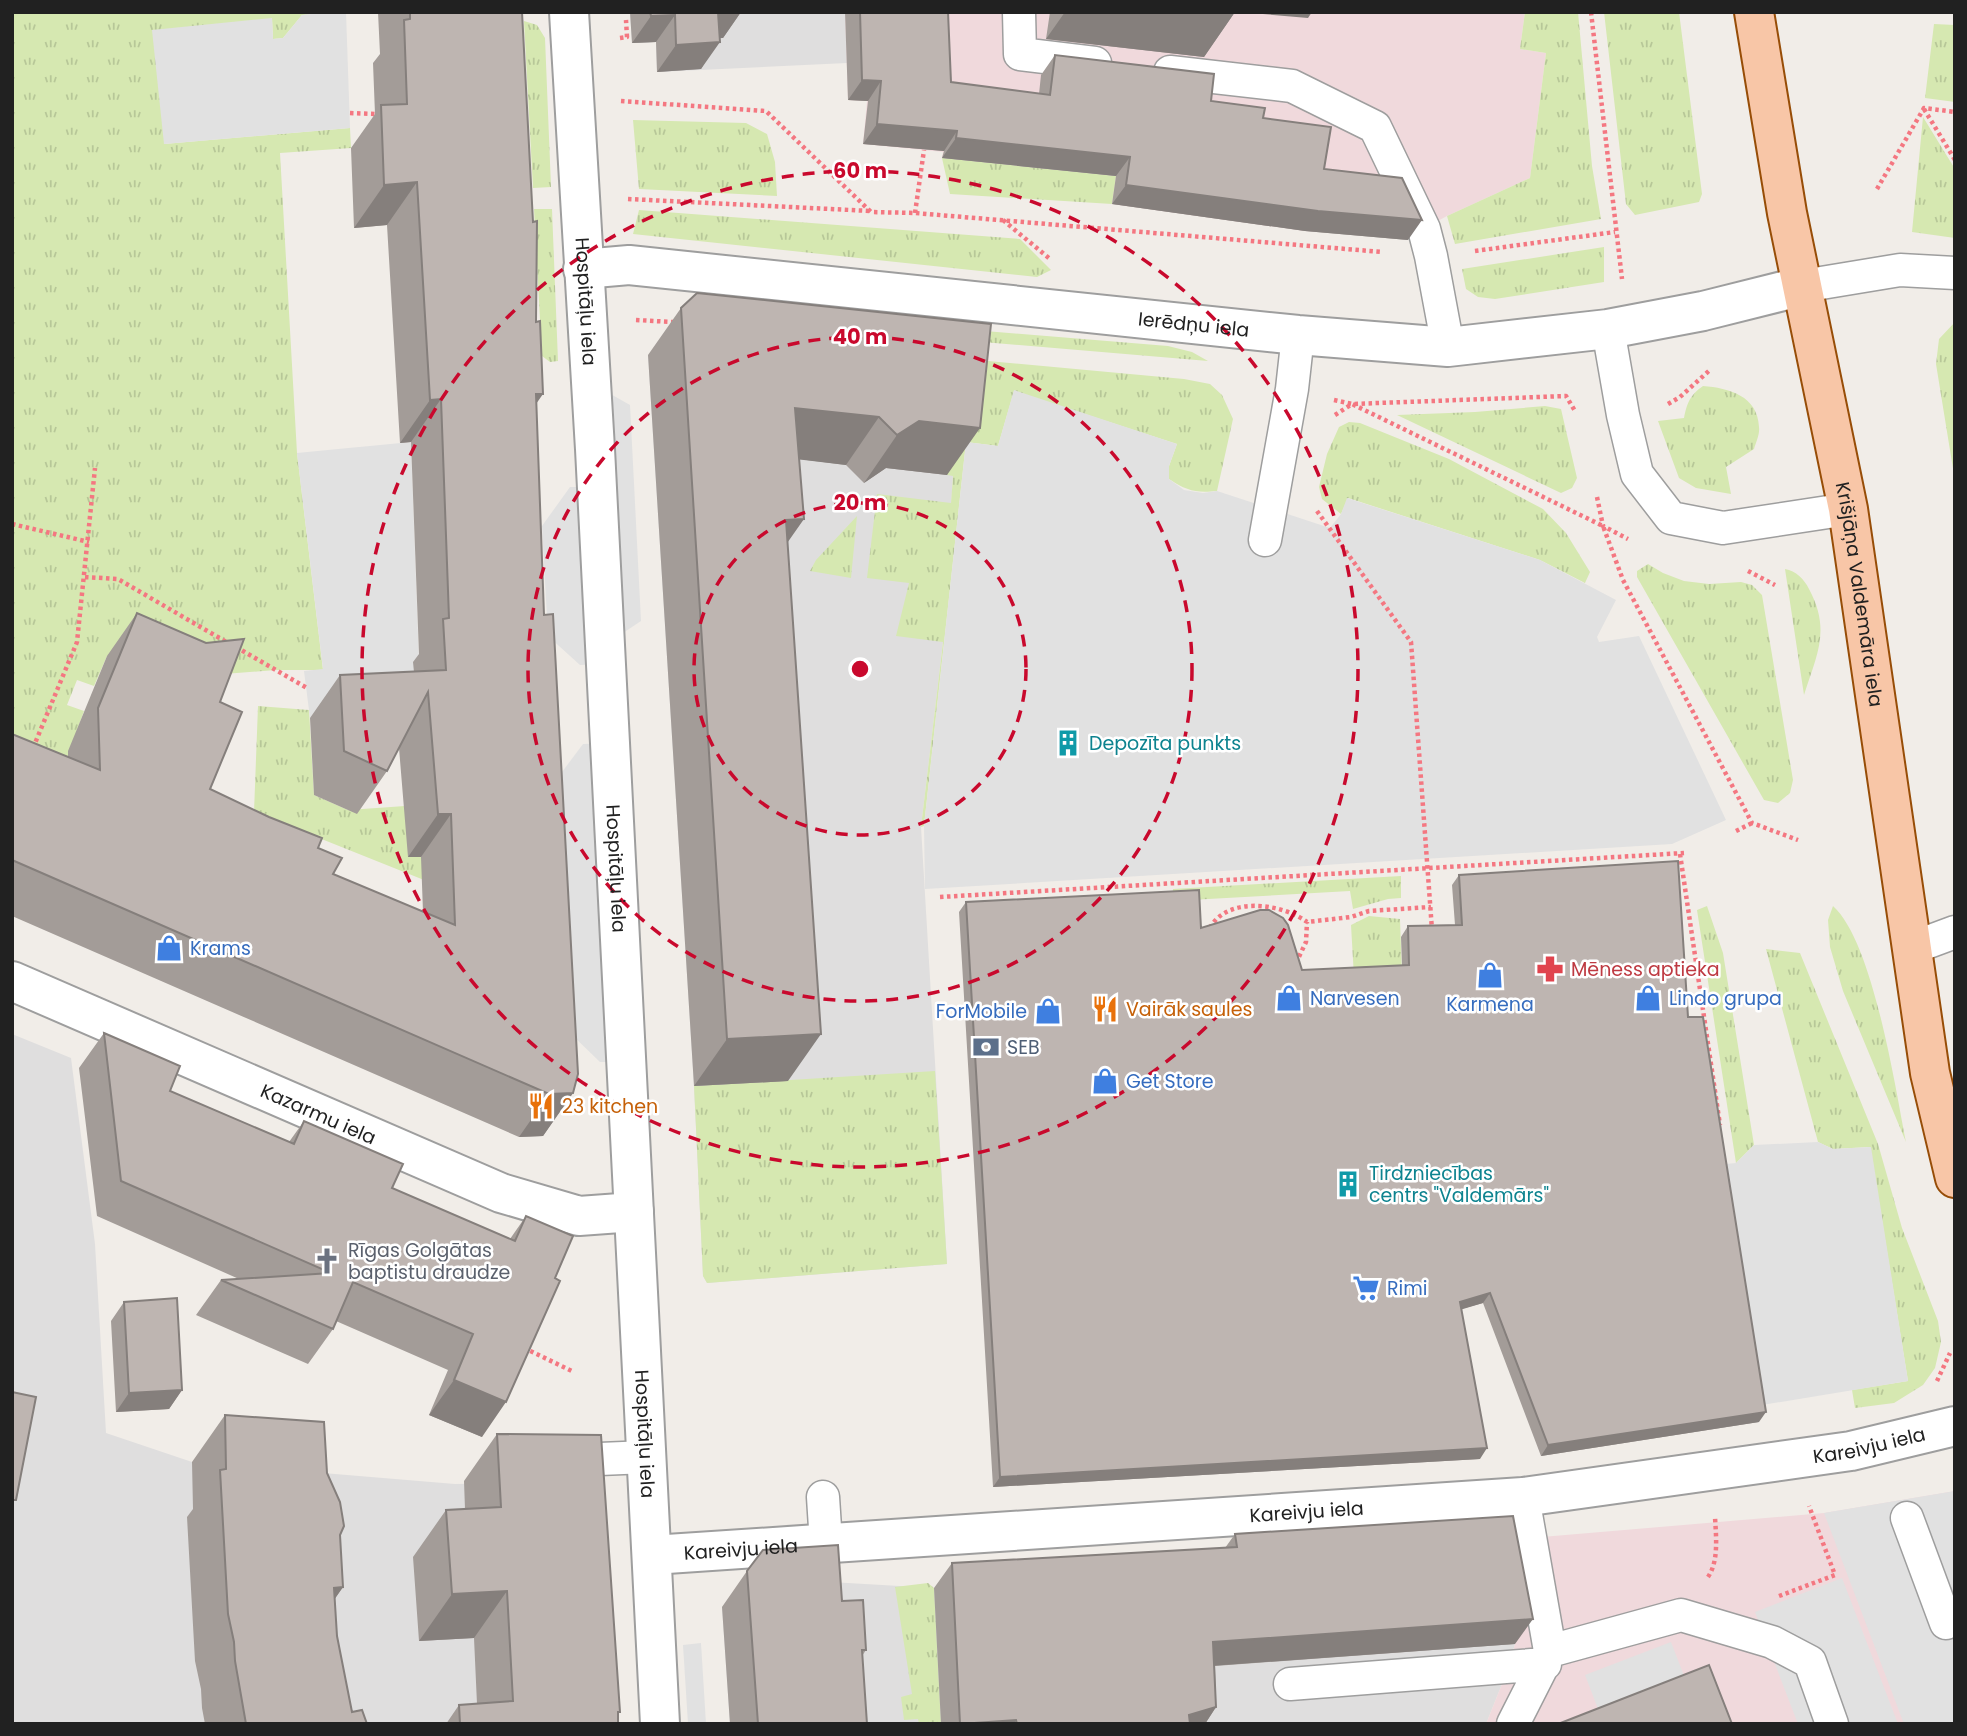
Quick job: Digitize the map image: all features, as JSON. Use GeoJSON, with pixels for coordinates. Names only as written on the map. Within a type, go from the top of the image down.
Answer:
{"type":"FeatureCollection","features":[{"type":"Feature","properties":{"kind":"main road","name":"Krišjāņa Valdemāra iela"},"geometry":{"type":"LineString","coordinates":[[1754,12],[1787,213],[1848,509],[1930,1073],[1955,1178]]}},
{"type":"Feature","properties":{"kind":"street","name":"Hospitāļu iela"},"geometry":{"type":"LineString","coordinates":[[569,12],[595,450],[660,1724]]}},
{"type":"Feature","properties":{"kind":"street","name":"Ierēdņu iela"},"geometry":{"type":"LineString","coordinates":[[583,269],[629,265],[1298,335],[1448,347],[1608,329],[1703,311],[1803,286]]}},
{"type":"Feature","properties":{"kind":"street","name":"Kazarmu iela"},"geometry":{"type":"LineString","coordinates":[[12,981],[502,1193],[579,1216],[635,1212]]}},
{"type":"Feature","properties":{"kind":"street","name":"Kareivju iela"},"geometry":{"type":"LineString","coordinates":[[652,1555],[1523,1497],[1851,1451],[1955,1426]]}},
{"type":"Feature","properties":{"kind":"lane"},"geometry":{"type":"LineString","coordinates":[[1019,12],[1020,54],[1292,86],[1375,127],[1424,229],[1432,256],[1448,347]]}},
{"type":"Feature","properties":{"kind":"lane"},"geometry":{"type":"LineString","coordinates":[[1803,286],[1900,270],[1955,273]]}},
{"type":"Feature","properties":{"kind":"lane"},"geometry":{"type":"LineString","coordinates":[[1608,329],[1623,415],[1637,474],[1671,518],[1723,528],[1848,509]]}},
{"type":"Feature","properties":{"kind":"lane"},"geometry":{"type":"LineString","coordinates":[[1265,540],[1292,389],[1298,335]]}},
{"type":"Feature","properties":{"kind":"lane"},"geometry":{"type":"LineString","coordinates":[[1912,948],[1955,932]]}},
{"type":"Feature","properties":{"kind":"lane"},"geometry":{"type":"LineString","coordinates":[[566,1463],[576,1460],[648,1457]]}},
{"type":"Feature","properties":{"kind":"lane"},"geometry":{"type":"LineString","coordinates":[[823,1497],[826,1543]]}},
{"type":"Feature","properties":{"kind":"lane"},"geometry":{"type":"LineString","coordinates":[[1513,1724],[1548,1658],[1523,1497]]}},
{"type":"Feature","properties":{"kind":"lane"},"geometry":{"type":"LineString","coordinates":[[1907,1518],[1952,1629]]}},
{"type":"Feature","properties":{"kind":"lane"},"geometry":{"type":"LineString","coordinates":[[1290,1684],[1548,1658],[1681,1615],[1772,1642],[1810,1662],[1832,1724]]}},
{"type":"Feature","properties":{"kind":"path"},"geometry":{"type":"LineString","coordinates":[[580,197],[915,213],[1432,256],[1615,232],[1591,12]]}},
{"type":"Feature","properties":{"kind":"path"},"geometry":{"type":"LineString","coordinates":[[613,38],[626,37],[626,20]]}},
{"type":"Feature","properties":{"kind":"path"},"geometry":{"type":"LineString","coordinates":[[617,101],[766,111],[871,212]]}},
{"type":"Feature","properties":{"kind":"path"},"geometry":{"type":"LineString","coordinates":[[1924,108],[1955,112]]}},
{"type":"Feature","properties":{"kind":"path"},"geometry":{"type":"LineString","coordinates":[[1924,108],[1955,160]]}},
{"type":"Feature","properties":{"kind":"path"},"geometry":{"type":"LineString","coordinates":[[1877,189],[1924,108]]}},
{"type":"Feature","properties":{"kind":"path"},"geometry":{"type":"LineString","coordinates":[[350,113],[375,114]]}},
{"type":"Feature","properties":{"kind":"path"},"geometry":{"type":"LineString","coordinates":[[915,213],[924,150]]}},
{"type":"Feature","properties":{"kind":"path"},"geometry":{"type":"LineString","coordinates":[[1003,220],[1059,265]]}},
{"type":"Feature","properties":{"kind":"path"},"geometry":{"type":"LineString","coordinates":[[1333,416],[1352,404],[1566,396],[1577,416]]}},
{"type":"Feature","properties":{"kind":"path"},"geometry":{"type":"LineString","coordinates":[[1352,404],[1639,545]]}},
{"type":"Feature","properties":{"kind":"path"},"geometry":{"type":"LineString","coordinates":[[30,756],[77,642],[95,468]]}},
{"type":"Feature","properties":{"kind":"path"},"geometry":{"type":"LineString","coordinates":[[1595,489],[1603,526],[1623,580],[1752,823],[1798,840]]}},
{"type":"Feature","properties":{"kind":"path"},"geometry":{"type":"LineString","coordinates":[[12,524],[89,542]]}},
{"type":"Feature","properties":{"kind":"path"},"geometry":{"type":"LineString","coordinates":[[1331,528],[1411,642],[1433,936]]}},
{"type":"Feature","properties":{"kind":"path"},"geometry":{"type":"LineString","coordinates":[[1737,571],[1750,571],[1775,585]]}},
{"type":"Feature","properties":{"kind":"path"},"geometry":{"type":"LineString","coordinates":[[85,576],[118,579],[307,688]]}},
{"type":"Feature","properties":{"kind":"path"},"geometry":{"type":"LineString","coordinates":[[1736,831],[1752,823]]}},
{"type":"Feature","properties":{"kind":"path"},"geometry":{"type":"LineString","coordinates":[[940,897],[1682,853],[1720,1126]]}},
{"type":"Feature","properties":{"kind":"path"},"geometry":{"type":"LineString","coordinates":[[1210,942],[1210,928],[1217,916],[1228,910],[1259,906],[1278,907],[1307,922],[1351,917],[1369,911],[1431,907]]}},
{"type":"Feature","properties":{"kind":"path"},"geometry":{"type":"LineString","coordinates":[[1287,970],[1297,962],[1303,952],[1307,922]]}},
{"type":"Feature","properties":{"kind":"path"},"geometry":{"type":"LineString","coordinates":[[522,1347],[574,1372]]}},
{"type":"Feature","properties":{"kind":"path"},"geometry":{"type":"LineString","coordinates":[[1933,1387],[1950,1353]]}},
{"type":"Feature","properties":{"kind":"path"},"geometry":{"type":"LineString","coordinates":[[1681,1615],[1712,1572],[1716,1547],[1712,1470]]}},
{"type":"Feature","properties":{"kind":"shaded area"},"geometry":{"type":"Polygon","coordinates":[[[346,12],[350,128],[164,144],[152,30],[272,18],[273,39],[283,38],[302,15],[346,12]]]}},
{"type":"Feature","properties":{"kind":"shaded area"},"geometry":{"type":"Polygon","coordinates":[[[630,12],[845,12],[847,63],[657,72],[656,42],[632,43],[630,12]]]}},
{"type":"Feature","properties":{"kind":"shaded area"},"geometry":{"type":"Polygon","coordinates":[[[845,12],[1525,12],[1520,49],[1546,53],[1530,178],[1406,238],[1305,231],[1112,204],[1115,176],[942,158],[943,152],[863,144],[867,101],[848,100],[845,12]]]}},
{"type":"Feature","properties":{"kind":"shaded area"},"geometry":{"type":"Polygon","coordinates":[[[648,355],[953,475],[943,642],[921,827],[947,1264],[707,1283],[703,1276],[694,1086],[648,355]]]}},
{"type":"Feature","properties":{"kind":"shaded area"},"geometry":{"type":"Polygon","coordinates":[[[591,383],[630,405],[641,621],[605,645],[606,664],[580,665],[548,636],[542,526],[570,487],[597,487],[591,383]]]}},
{"type":"Feature","properties":{"kind":"shaded area"},"geometry":{"type":"Polygon","coordinates":[[[1014,390],[1177,444],[1169,466],[1169,479],[1184,490],[1203,493],[1217,491],[1330,528],[1341,514],[1347,498],[1540,560],[1616,600],[1597,637],[1599,642],[1639,636],[1726,820],[1672,844],[925,889],[924,826],[966,442],[998,446],[1014,390]]]}},
{"type":"Feature","properties":{"kind":"shaded area"},"geometry":{"type":"Polygon","coordinates":[[[411,442],[419,661],[416,714],[310,718],[304,671],[323,669],[297,453],[411,442]]]}},
{"type":"Feature","properties":{"kind":"shaded area"},"geometry":{"type":"Polygon","coordinates":[[[610,743],[627,1062],[600,1062],[569,1032],[556,780],[583,744],[610,743]]]}},
{"type":"Feature","properties":{"kind":"shaded area"},"geometry":{"type":"Polygon","coordinates":[[[12,1034],[71,1058],[95,1244],[106,1433],[192,1462],[455,1484],[568,1482],[585,1724],[12,1724],[12,1034]]]}},
{"type":"Feature","properties":{"kind":"shaded area"},"geometry":{"type":"Polygon","coordinates":[[[1818,1142],[1833,1149],[1871,1147],[1908,1381],[1756,1406],[1726,1164],[1736,1163],[1754,1145],[1818,1142]]]}},
{"type":"Feature","properties":{"kind":"shaded area"},"geometry":{"type":"Polygon","coordinates":[[[1955,1491],[1955,1724],[1486,1724],[1515,1644],[1496,1541],[1824,1513],[1955,1491]]]}},
{"type":"Feature","properties":{"kind":"shaded area"},"geometry":{"type":"Polygon","coordinates":[[[1955,1491],[1955,1724],[1904,1724],[1824,1513],[1955,1491]]]}},
{"type":"Feature","properties":{"kind":"shaded area"},"geometry":{"type":"Polygon","coordinates":[[[1496,1541],[1515,1644],[1486,1724],[730,1724],[722,1607],[738,1586],[813,1581],[934,1588],[1496,1541]]]}},
{"type":"Feature","properties":{"kind":"shaded area"},"geometry":{"type":"Polygon","coordinates":[[[1842,1578],[1898,1724],[1798,1724],[1755,1612],[1842,1578]]]}},
{"type":"Feature","properties":{"kind":"shaded area"},"geometry":{"type":"Polygon","coordinates":[[[1671,1642],[1686,1681],[1600,1714],[1585,1675],[1671,1642]]]}},
{"type":"Feature","properties":{"kind":"shaded area"},"geometry":{"type":"Polygon","coordinates":[[[701,1643],[706,1724],[688,1724],[683,1645],[701,1643]]]}},
{"type":"Feature","properties":{"kind":"green space"},"geometry":{"type":"Polygon","coordinates":[[[12,12],[330,12],[302,15],[283,38],[273,39],[272,18],[164,144],[350,128],[351,148],[280,153],[297,453],[323,670],[276,670],[160,679],[107,656],[94,686],[77,680],[67,705],[84,711],[68,755],[120,777],[12,763],[12,12]]]}},
{"type":"Feature","properties":{"kind":"green space"},"geometry":{"type":"Polygon","coordinates":[[[1525,12],[1578,12],[1592,166],[1601,219],[1455,244],[1447,216],[1530,178],[1546,53],[1520,49],[1525,12]]]}},
{"type":"Feature","properties":{"kind":"green space"},"geometry":{"type":"Polygon","coordinates":[[[1604,12],[1679,12],[1702,194],[1699,202],[1635,215],[1626,204],[1604,12]]]}},
{"type":"Feature","properties":{"kind":"green space"},"geometry":{"type":"Polygon","coordinates":[[[524,21],[537,25],[545,38],[551,187],[533,188],[524,21]]]}},
{"type":"Feature","properties":{"kind":"green space"},"geometry":{"type":"Polygon","coordinates":[[[1934,24],[1955,25],[1955,102],[1925,98],[1934,24]]]}},
{"type":"Feature","properties":{"kind":"green space"},"geometry":{"type":"Polygon","coordinates":[[[1923,117],[1955,169],[1955,238],[1912,232],[1923,117]]]}},
{"type":"Feature","properties":{"kind":"green space"},"geometry":{"type":"Polygon","coordinates":[[[633,120],[746,123],[767,134],[775,162],[777,196],[639,189],[633,120]]]}},
{"type":"Feature","properties":{"kind":"green space"},"geometry":{"type":"Polygon","coordinates":[[[942,158],[1116,176],[1112,204],[950,194],[942,158]]]}},
{"type":"Feature","properties":{"kind":"green space"},"geometry":{"type":"Polygon","coordinates":[[[534,209],[552,209],[558,361],[550,362],[542,356],[534,209]]]}},
{"type":"Feature","properties":{"kind":"green space"},"geometry":{"type":"Polygon","coordinates":[[[639,210],[1020,239],[1051,270],[1037,277],[633,234],[639,210]]]}},
{"type":"Feature","properties":{"kind":"green space"},"geometry":{"type":"Polygon","coordinates":[[[1604,247],[1604,282],[1495,299],[1478,297],[1466,289],[1462,269],[1604,247]]]}},
{"type":"Feature","properties":{"kind":"green space"},"geometry":{"type":"Polygon","coordinates":[[[1955,322],[1955,481],[1936,364],[1939,339],[1955,322]]]}},
{"type":"Feature","properties":{"kind":"green space"},"geometry":{"type":"Polygon","coordinates":[[[973,330],[1168,346],[1192,352],[1208,361],[971,341],[973,330]]]}},
{"type":"Feature","properties":{"kind":"green space"},"geometry":{"type":"Polygon","coordinates":[[[966,359],[1184,379],[1210,384],[1222,395],[1233,419],[1217,491],[1192,490],[1169,479],[1169,466],[1177,444],[1014,391],[998,446],[966,442],[924,826],[921,827],[943,642],[896,636],[909,583],[867,578],[877,494],[951,503],[953,476],[947,475],[966,359]]]}},
{"type":"Feature","properties":{"kind":"green space"},"geometry":{"type":"Polygon","coordinates":[[[1703,386],[1723,389],[1740,396],[1748,401],[1757,416],[1759,432],[1754,449],[1726,467],[1731,494],[1696,488],[1679,478],[1658,421],[1684,418],[1690,400],[1703,386]]]}},
{"type":"Feature","properties":{"kind":"green space"},"geometry":{"type":"Polygon","coordinates":[[[1545,406],[1561,409],[1577,478],[1572,488],[1561,493],[1397,415],[1475,412],[1545,406]]]}},
{"type":"Feature","properties":{"kind":"green space"},"geometry":{"type":"Polygon","coordinates":[[[1349,422],[1360,423],[1449,459],[1543,509],[1566,533],[1590,572],[1585,583],[1540,560],[1348,498],[1341,514],[1322,499],[1319,487],[1327,454],[1339,427],[1349,422]]]}},
{"type":"Feature","properties":{"kind":"green space"},"geometry":{"type":"Polygon","coordinates":[[[857,516],[851,578],[810,571],[816,560],[857,516]]]}},
{"type":"Feature","properties":{"kind":"green space"},"geometry":{"type":"Polygon","coordinates":[[[1648,564],[1684,581],[1709,584],[1741,582],[1752,585],[1762,595],[1793,780],[1790,793],[1778,803],[1764,800],[1637,577],[1637,571],[1648,564]]]}},
{"type":"Feature","properties":{"kind":"green space"},"geometry":{"type":"Polygon","coordinates":[[[1785,569],[1805,582],[1816,604],[1821,630],[1817,654],[1804,695],[1785,569]]]}},
{"type":"Feature","properties":{"kind":"green space"},"geometry":{"type":"Polygon","coordinates":[[[258,706],[309,710],[314,795],[348,810],[405,806],[423,857],[424,880],[254,812],[258,706]]]}},
{"type":"Feature","properties":{"kind":"green space"},"geometry":{"type":"Polygon","coordinates":[[[1401,876],[1401,898],[1353,909],[1350,891],[1172,901],[1173,889],[1401,876]]]}},
{"type":"Feature","properties":{"kind":"green space"},"geometry":{"type":"Polygon","coordinates":[[[1707,906],[1723,953],[1754,1145],[1736,1163],[1697,910],[1707,906]]]}},
{"type":"Feature","properties":{"kind":"green space"},"geometry":{"type":"Polygon","coordinates":[[[1833,906],[1847,924],[1860,950],[1871,982],[1889,1052],[1906,1142],[1843,991],[1830,947],[1828,920],[1833,906]]]}},
{"type":"Feature","properties":{"kind":"green space"},"geometry":{"type":"Polygon","coordinates":[[[1369,916],[1400,919],[1402,975],[1354,977],[1351,925],[1369,916]]]}},
{"type":"Feature","properties":{"kind":"green space"},"geometry":{"type":"Polygon","coordinates":[[[1766,949],[1800,953],[1878,1144],[1902,1228],[1938,1321],[1941,1342],[1935,1368],[1923,1385],[1894,1403],[1855,1408],[1852,1390],[1908,1381],[1870,1147],[1833,1149],[1818,1142],[1766,949]]]}},
{"type":"Feature","properties":{"kind":"green space"},"geometry":{"type":"Polygon","coordinates":[[[935,1071],[947,1264],[707,1283],[703,1276],[694,1086],[935,1071]]]}},
{"type":"Feature","properties":{"kind":"green space"},"geometry":{"type":"Polygon","coordinates":[[[928,1583],[934,1588],[941,1724],[919,1724],[918,1719],[904,1720],[901,1697],[912,1694],[895,1587],[928,1583]]]}},
{"type":"Feature","properties":{"kind":"building"},"geometry":{"type":"Polygon","coordinates":[[[410,12],[522,12],[533,222],[537,221],[536,322],[540,321],[543,394],[536,394],[544,615],[553,614],[578,1074],[573,1093],[549,1094],[12,860],[12,734],[100,770],[98,708],[137,613],[206,643],[244,639],[220,702],[242,712],[210,789],[322,838],[318,848],[342,858],[333,874],[455,925],[451,814],[438,814],[428,692],[387,771],[344,751],[340,675],[446,670],[443,619],[449,618],[441,399],[430,400],[417,182],[384,185],[381,105],[407,104],[404,20],[410,19],[410,12]]]}},
{"type":"Feature","properties":{"kind":"building"},"geometry":{"type":"Polygon","coordinates":[[[650,12],[718,12],[720,42],[676,45],[675,15],[651,16],[650,12]]]}},
{"type":"Feature","properties":{"kind":"building"},"geometry":{"type":"Polygon","coordinates":[[[860,12],[948,12],[951,82],[1050,95],[1055,55],[1214,74],[1211,101],[1265,108],[1263,118],[1331,127],[1324,169],[1402,178],[1422,220],[1318,211],[1126,185],[1130,157],[956,138],[957,131],[877,124],[881,81],[862,80],[860,12]]]}},
{"type":"Feature","properties":{"kind":"building"},"geometry":{"type":"Polygon","coordinates":[[[697,293],[991,324],[980,428],[919,421],[897,435],[879,417],[795,408],[804,519],[786,520],[821,1034],[727,1039],[681,308],[697,293]]]}},
{"type":"Feature","properties":{"kind":"building","name":"Tirdzniecības centrs \"Valdemārs\""},"geometry":{"type":"Polygon","coordinates":[[[1678,861],[1688,1017],[1703,1017],[1766,1412],[1548,1445],[1490,1293],[1460,1302],[1487,1448],[1000,1477],[966,902],[1199,890],[1201,928],[1260,910],[1269,910],[1283,918],[1288,925],[1302,970],[1409,965],[1408,926],[1462,925],[1459,875],[1678,861]]]}},
{"type":"Feature","properties":{"kind":"building","name":"Rīgas Golgātas baptistu draudze"},"geometry":{"type":"Polygon","coordinates":[[[104,1033],[180,1066],[170,1091],[294,1144],[304,1121],[403,1164],[392,1188],[515,1241],[526,1216],[573,1236],[555,1278],[560,1281],[506,1402],[454,1380],[473,1334],[353,1282],[333,1329],[221,1280],[331,1273],[121,1181],[104,1033]]]}},
{"type":"Feature","properties":{"kind":"building"},"geometry":{"type":"Polygon","coordinates":[[[177,1298],[182,1390],[129,1393],[124,1302],[177,1298]]]}},
{"type":"Feature","properties":{"kind":"building"},"geometry":{"type":"Polygon","coordinates":[[[12,1392],[36,1397],[16,1500],[12,1500],[12,1392]]]}},
{"type":"Feature","properties":{"kind":"building"},"geometry":{"type":"Polygon","coordinates":[[[225,1415],[324,1422],[327,1473],[340,1502],[344,1526],[340,1535],[343,1587],[334,1588],[337,1636],[352,1712],[362,1710],[367,1724],[246,1724],[228,1614],[220,1470],[226,1469],[225,1415]]]}},
{"type":"Feature","properties":{"kind":"building"},"geometry":{"type":"Polygon","coordinates":[[[497,1434],[601,1435],[620,1712],[618,1724],[460,1724],[459,1705],[513,1701],[507,1591],[452,1594],[446,1510],[501,1507],[497,1434]]]}},
{"type":"Feature","properties":{"kind":"building"},"geometry":{"type":"Polygon","coordinates":[[[1513,1516],[1533,1619],[1213,1642],[1216,1707],[1189,1715],[1190,1724],[1017,1724],[1016,1720],[960,1724],[952,1563],[1237,1547],[1235,1534],[1513,1516]]]}},
{"type":"Feature","properties":{"kind":"building"},"geometry":{"type":"Polygon","coordinates":[[[838,1545],[842,1601],[863,1600],[866,1650],[862,1650],[867,1724],[758,1724],[747,1571],[763,1550],[838,1545]]]}},
{"type":"Feature","properties":{"kind":"building"},"geometry":{"type":"Polygon","coordinates":[[[1709,1665],[1732,1724],[1558,1724],[1709,1665]]]}},
{"type":"Feature","properties":{"kind":"place","name":"Depozīta punkts"},"geometry":{"type":"Point","coordinates":[1068,743]}},
{"type":"Feature","properties":{"kind":"place","name":"Krams"},"geometry":{"type":"Point","coordinates":[169,948]}},
{"type":"Feature","properties":{"kind":"place","name":"Mēness aptieka"},"geometry":{"type":"Point","coordinates":[1550,969]}},
{"type":"Feature","properties":{"kind":"place","name":"Karmena"},"geometry":{"type":"Point","coordinates":[1490,975]}},
{"type":"Feature","properties":{"kind":"place","name":"Narvesen"},"geometry":{"type":"Point","coordinates":[1289,998]}},
{"type":"Feature","properties":{"kind":"place","name":"Lindo grupa"},"geometry":{"type":"Point","coordinates":[1648,998]}},
{"type":"Feature","properties":{"kind":"place","name":"Vairāk saules"},"geometry":{"type":"Point","coordinates":[1105,1009]}},
{"type":"Feature","properties":{"kind":"place","name":"ForMobile"},"geometry":{"type":"Point","coordinates":[1048,1011]}},
{"type":"Feature","properties":{"kind":"place","name":"SEB"},"geometry":{"type":"Point","coordinates":[986,1047]}},
{"type":"Feature","properties":{"kind":"place","name":"Get Store"},"geometry":{"type":"Point","coordinates":[1105,1081]}},
{"type":"Feature","properties":{"kind":"place","name":"23 kitchen"},"geometry":{"type":"Point","coordinates":[541,1106]}},
{"type":"Feature","properties":{"kind":"place","name":"Tirdzniecības centrs \"Valdemārs\""},"geometry":{"type":"Point","coordinates":[1348,1184]}},
{"type":"Feature","properties":{"kind":"place","name":"Rīgas Golgātas baptistu draudze"},"geometry":{"type":"Point","coordinates":[327,1261]}},
{"type":"Feature","properties":{"kind":"place","name":"Rimi"},"geometry":{"type":"Point","coordinates":[1366,1288]}}]}
